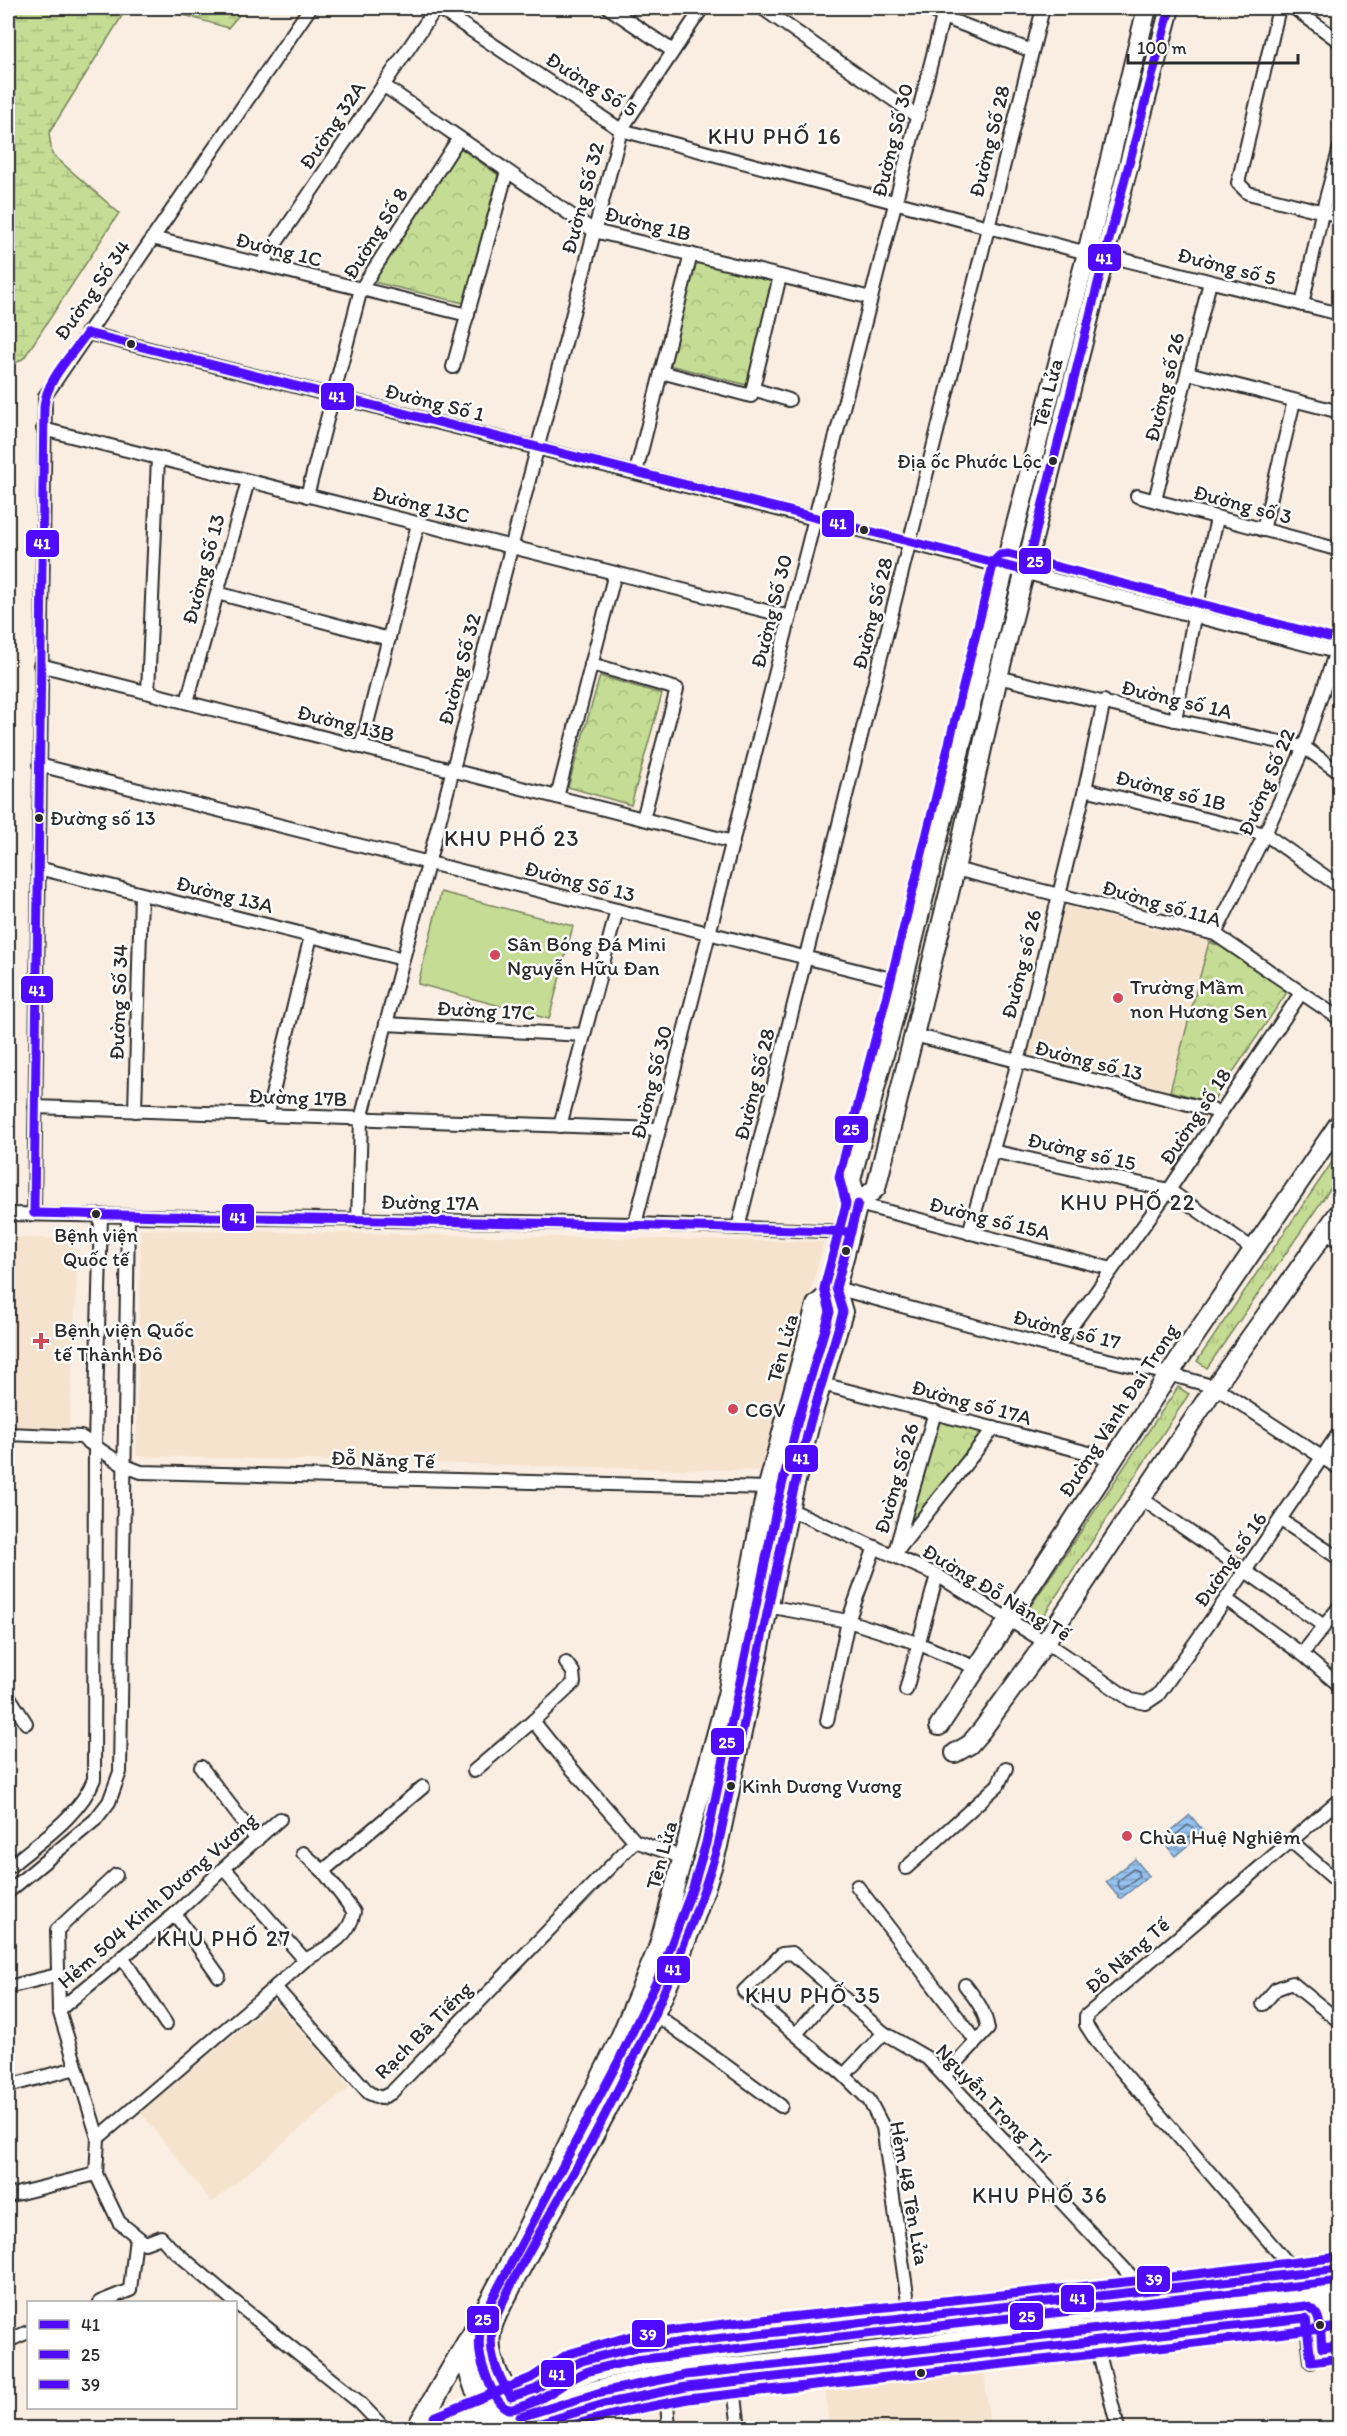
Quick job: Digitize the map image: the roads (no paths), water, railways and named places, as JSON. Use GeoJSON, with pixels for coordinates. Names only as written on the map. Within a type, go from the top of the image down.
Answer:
{"type":"FeatureCollection","features":[{"type":"Feature","properties":{"kind":"main road","name":"Tên Lửa"},"geometry":{"type":"LineString","coordinates":[[858,1204],[876,1188],[955,869],[998,677],[1026,571],[1096,254],[1147,8]]}},
{"type":"Feature","properties":{"kind":"main road","name":"Tên Lửa"},"geometry":{"type":"LineString","coordinates":[[520,2417],[500,2377],[492,2351],[491,2330],[521,2267],[629,2068],[685,1946],[706,1890],[718,1846],[789,1509],[843,1312],[836,1288],[858,1204],[851,1180],[903,982],[1005,566],[1170,8]]}},
{"type":"Feature","properties":{"kind":"main road","name":"Đường Vành Đai Trong"},"geometry":{"type":"LineString","coordinates":[[939,1726],[1168,1374],[1340,1122]]}},
{"type":"Feature","properties":{"kind":"main road"},"geometry":{"type":"LineString","coordinates":[[955,1753],[969,1745],[982,1730],[1045,1643],[1215,1387],[1332,1237],[1340,1211]]}},
{"type":"Feature","properties":{"kind":"main road","name":"Tên Lửa"},"geometry":{"type":"LineString","coordinates":[[486,2408],[474,2388],[467,2367],[468,2341],[513,2256],[619,2040],[658,1948],[727,1695],[768,1488],[816,1305],[836,1288]]}},
{"type":"Feature","properties":{"kind":"main road"},"geometry":{"type":"LineString","coordinates":[[1303,2296],[1340,2270]]}},
{"type":"Feature","properties":{"kind":"main road"},"geometry":{"type":"LineString","coordinates":[[486,2408],[495,2427],[596,2390],[649,2379],[1096,2342],[1185,2325],[1303,2296],[1340,2282]]}},
{"type":"Feature","properties":{"kind":"main road"},"geometry":{"type":"LineString","coordinates":[[1303,2296],[1340,2315]]}},
{"type":"Feature","properties":{"kind":"main road"},"geometry":{"type":"LineString","coordinates":[[520,2417],[536,2389],[595,2370],[652,2358],[842,2329],[1151,2298],[1303,2296],[1340,2301]]}},
{"type":"Feature","properties":{"kind":"main road"},"geometry":{"type":"LineString","coordinates":[[439,2428],[486,2408],[520,2417],[587,2407],[666,2390],[845,2362],[1185,2325]]}},
{"type":"Feature","properties":{"kind":"main road"},"geometry":{"type":"LineString","coordinates":[[842,2329],[845,2362]]}},
{"type":"Feature","properties":{"kind":"main road"},"geometry":{"type":"LineString","coordinates":[[417,2428],[468,2341]]}},
{"type":"Feature","properties":{"kind":"street","name":"Đường Số 34"},"geometry":{"type":"LineString","coordinates":[[34,1213],[45,396],[310,8]]}},
{"type":"Feature","properties":{"kind":"street","name":"Đường 32A"},"geometry":{"type":"LineString","coordinates":[[261,265],[437,8]]}},
{"type":"Feature","properties":{"kind":"street","name":"Đường Số 5"},"geometry":{"type":"LineString","coordinates":[[437,8],[621,130],[1096,254]]}},
{"type":"Feature","properties":{"kind":"street"},"geometry":{"type":"LineString","coordinates":[[609,8],[673,51]]}},
{"type":"Feature","properties":{"kind":"street","name":"Đường Số 32"},"geometry":{"type":"LineString","coordinates":[[358,1221],[361,1119],[621,130],[702,8]]}},
{"type":"Feature","properties":{"kind":"street"},"geometry":{"type":"LineString","coordinates":[[762,8],[918,117]]}},
{"type":"Feature","properties":{"kind":"street"},"geometry":{"type":"LineString","coordinates":[[929,8],[944,12],[1032,51]]}},
{"type":"Feature","properties":{"kind":"street","name":"Đường Số 28"},"geometry":{"type":"LineString","coordinates":[[738,1228],[1043,8]]}},
{"type":"Feature","properties":{"kind":"street"},"geometry":{"type":"LineString","coordinates":[[1279,8],[1238,183],[1248,193],[1340,216]]}},
{"type":"Feature","properties":{"kind":"street"},"geometry":{"type":"LineString","coordinates":[[1293,8],[1340,42]]}},
{"type":"Feature","properties":{"kind":"street","name":"Đường Số 30"},"geometry":{"type":"LineString","coordinates":[[635,1224],[944,12]]}},
{"type":"Feature","properties":{"kind":"street","name":"Đường 1B"},"geometry":{"type":"LineString","coordinates":[[383,85],[594,231],[871,298]]}},
{"type":"Feature","properties":{"kind":"street","name":"Đường Số 8"},"geometry":{"type":"LineString","coordinates":[[307,496],[361,289],[459,138]]}},
{"type":"Feature","properties":{"kind":"street"},"geometry":{"type":"LineString","coordinates":[[1302,305],[1322,213],[1339,151]]}},
{"type":"Feature","properties":{"kind":"street"},"geometry":{"type":"LineString","coordinates":[[453,366],[507,171]]}},
{"type":"Feature","properties":{"kind":"street","name":"Đường 1C"},"geometry":{"type":"LineString","coordinates":[[152,238],[468,315]]}},
{"type":"Feature","properties":{"kind":"street"},"geometry":{"type":"LineString","coordinates":[[636,472],[691,254]]}},
{"type":"Feature","properties":{"kind":"street","name":"Đường số 5"},"geometry":{"type":"LineString","coordinates":[[1096,254],[1340,314]]}},
{"type":"Feature","properties":{"kind":"street"},"geometry":{"type":"LineString","coordinates":[[661,372],[751,396],[780,276]]}},
{"type":"Feature","properties":{"kind":"street","name":"Đường số 26"},"geometry":{"type":"LineString","coordinates":[[1155,500],[1210,282]]}},
{"type":"Feature","properties":{"kind":"street","name":"Đường Số 1"},"geometry":{"type":"LineString","coordinates":[[87,333],[1005,566]]}},
{"type":"Feature","properties":{"kind":"street"},"geometry":{"type":"LineString","coordinates":[[1188,374],[1340,412]]}},
{"type":"Feature","properties":{"kind":"street"},"geometry":{"type":"LineString","coordinates":[[753,389],[789,400]]}},
{"type":"Feature","properties":{"kind":"street"},"geometry":{"type":"LineString","coordinates":[[1263,530],[1294,401]]}},
{"type":"Feature","properties":{"kind":"street","name":"Đường 13C"},"geometry":{"type":"LineString","coordinates":[[43,429],[790,617]]}},
{"type":"Feature","properties":{"kind":"street"},"geometry":{"type":"LineString","coordinates":[[148,692],[158,458]]}},
{"type":"Feature","properties":{"kind":"street","name":"Đường Số 13"},"geometry":{"type":"LineString","coordinates":[[187,702],[248,481]]}},
{"type":"Feature","properties":{"kind":"street","name":"Đường số 3"},"geometry":{"type":"LineString","coordinates":[[1137,496],[1340,550]]}},
{"type":"Feature","properties":{"kind":"street"},"geometry":{"type":"LineString","coordinates":[[1175,720],[1194,617],[1217,519]]}},
{"type":"Feature","properties":{"kind":"street"},"geometry":{"type":"LineString","coordinates":[[361,747],[418,524]]}},
{"type":"Feature","properties":{"kind":"street"},"geometry":{"type":"LineString","coordinates":[[1005,566],[1194,617],[1338,648]]}},
{"type":"Feature","properties":{"kind":"street"},"geometry":{"type":"LineString","coordinates":[[557,797],[615,573]]}},
{"type":"Feature","properties":{"kind":"street"},"geometry":{"type":"LineString","coordinates":[[217,593],[389,639]]}},
{"type":"Feature","properties":{"kind":"street","name":"Đường Số 22"},"geometry":{"type":"LineString","coordinates":[[1215,934],[1265,834],[1304,747],[1338,648]]}},
{"type":"Feature","properties":{"kind":"street"},"geometry":{"type":"LineString","coordinates":[[591,664],[677,689],[643,819]]}},
{"type":"Feature","properties":{"kind":"street","name":"Đường 13B"},"geometry":{"type":"LineString","coordinates":[[40,665],[733,842]]}},
{"type":"Feature","properties":{"kind":"street","name":"Đường số 1A"},"geometry":{"type":"LineString","coordinates":[[998,677],[1175,720],[1304,747],[1340,773]]}},
{"type":"Feature","properties":{"kind":"street","name":"Đường số 26"},"geometry":{"type":"LineString","coordinates":[[969,1233],[1018,1062],[1104,701]]}},
{"type":"Feature","properties":{"kind":"street","name":"Đường Số 13"},"geometry":{"type":"LineString","coordinates":[[39,765],[903,982]]}},
{"type":"Feature","properties":{"kind":"street","name":"Đường số 1B"},"geometry":{"type":"LineString","coordinates":[[1084,789],[1265,834],[1340,887]]}},
{"type":"Feature","properties":{"kind":"street","name":"Đường 13A"},"geometry":{"type":"LineString","coordinates":[[38,868],[403,958]]}},
{"type":"Feature","properties":{"kind":"street","name":"Đường số 11A"},"geometry":{"type":"LineString","coordinates":[[955,869],[1215,934],[1340,1019]]}},
{"type":"Feature","properties":{"kind":"street","name":"Đường Số 34"},"geometry":{"type":"LineString","coordinates":[[135,1111],[141,894]]}},
{"type":"Feature","properties":{"kind":"street"},"geometry":{"type":"LineString","coordinates":[[560,1126],[617,910]]}},
{"type":"Feature","properties":{"kind":"street"},"geometry":{"type":"LineString","coordinates":[[267,1116],[311,936]]}},
{"type":"Feature","properties":{"kind":"street","name":"Đường số 18"},"geometry":{"type":"LineString","coordinates":[[1056,1348],[1169,1190],[1301,993]]}},
{"type":"Feature","properties":{"kind":"street","name":"Đường 17C"},"geometry":{"type":"LineString","coordinates":[[386,1024],[584,1035]]}},
{"type":"Feature","properties":{"kind":"street","name":"Đường số 13"},"geometry":{"type":"LineString","coordinates":[[914,1035],[1221,1113]]}},
{"type":"Feature","properties":{"kind":"street","name":"Đường 17B"},"geometry":{"type":"LineString","coordinates":[[35,1107],[659,1129]]}},
{"type":"Feature","properties":{"kind":"street","name":"Đường số 15"},"geometry":{"type":"LineString","coordinates":[[992,1150],[1169,1190],[1253,1249]]}},
{"type":"Feature","properties":{"kind":"street","name":"Đường số 15A"},"geometry":{"type":"LineString","coordinates":[[858,1204],[1112,1269]]}},
{"type":"Feature","properties":{"kind":"street","name":"Đường 17A"},"geometry":{"type":"LineString","coordinates":[[8,1214],[635,1224],[851,1232]]}},
{"type":"Feature","properties":{"kind":"street"},"geometry":{"type":"LineString","coordinates":[[8,1868],[73,1812],[85,1798],[94,1779],[95,1444],[101,1215]]}},
{"type":"Feature","properties":{"kind":"street"},"geometry":{"type":"LineString","coordinates":[[8,1892],[103,1811],[113,1794],[120,1772],[128,1216]]}},
{"type":"Feature","properties":{"kind":"street","name":"Đường số 17"},"geometry":{"type":"LineString","coordinates":[[836,1288],[1056,1348],[1215,1387],[1340,1469]]}},
{"type":"Feature","properties":{"kind":"street","name":"Đường số 17A"},"geometry":{"type":"LineString","coordinates":[[822,1384],[1112,1459]]}},
{"type":"Feature","properties":{"kind":"street","name":"Đường Số 26"},"geometry":{"type":"LineString","coordinates":[[894,1555],[935,1412]]}},
{"type":"Feature","properties":{"kind":"street"},"geometry":{"type":"LineString","coordinates":[[894,1555],[994,1428]]}},
{"type":"Feature","properties":{"kind":"street","name":"Đường số 16"},"geometry":{"type":"LineString","coordinates":[[1146,1703],[1158,1695],[1246,1571],[1340,1431]]}},
{"type":"Feature","properties":{"kind":"street","name":"Đỗ Năng Tế"},"geometry":{"type":"LineString","coordinates":[[8,1434],[81,1437],[123,1464],[141,1472],[768,1488]]}},
{"type":"Feature","properties":{"kind":"street"},"geometry":{"type":"LineString","coordinates":[[1141,1498],[1324,1626]]}},
{"type":"Feature","properties":{"kind":"street","name":"Đường Đỗ Năng Tế"},"geometry":{"type":"LineString","coordinates":[[789,1509],[937,1575],[1131,1700],[1146,1703]]}},
{"type":"Feature","properties":{"kind":"street"},"geometry":{"type":"LineString","coordinates":[[1281,1520],[1340,1559]]}},
{"type":"Feature","properties":{"kind":"street"},"geometry":{"type":"LineString","coordinates":[[826,1721],[848,1622],[875,1547]]}},
{"type":"Feature","properties":{"kind":"street"},"geometry":{"type":"LineString","coordinates":[[906,1690],[937,1575]]}},
{"type":"Feature","properties":{"kind":"street"},"geometry":{"type":"LineString","coordinates":[[1226,1599],[1302,1654],[1340,1686]]}},
{"type":"Feature","properties":{"kind":"street"},"geometry":{"type":"LineString","coordinates":[[767,1606],[848,1622],[917,1643],[977,1668]]}},
{"type":"Feature","properties":{"kind":"street"},"geometry":{"type":"LineString","coordinates":[[1302,1654],[1340,1606]]}},
{"type":"Feature","properties":{"kind":"street"},"geometry":{"type":"LineString","coordinates":[[474,1771],[574,1683],[573,1672],[566,1663]]}},
{"type":"Feature","properties":{"kind":"street"},"geometry":{"type":"LineString","coordinates":[[8,1695],[26,1723]]}},
{"type":"Feature","properties":{"kind":"street"},"geometry":{"type":"LineString","coordinates":[[533,1721],[635,1841],[684,1858]]}},
{"type":"Feature","properties":{"kind":"street"},"geometry":{"type":"LineString","coordinates":[[201,1767],[257,1840]]}},
{"type":"Feature","properties":{"kind":"street"},"geometry":{"type":"LineString","coordinates":[[906,1868],[998,1785],[1006,1768]]}},
{"type":"Feature","properties":{"kind":"street"},"geometry":{"type":"LineString","coordinates":[[323,1871],[423,1787]]}},
{"type":"Feature","properties":{"kind":"street"},"geometry":{"type":"LineString","coordinates":[[85,1798],[103,1811]]}},
{"type":"Feature","properties":{"kind":"street","name":"Đỗ Năng Tế"},"geometry":{"type":"LineString","coordinates":[[1303,2296],[1097,2042],[1086,2025],[1086,2016],[1340,1799]]}},
{"type":"Feature","properties":{"kind":"street","name":"Hẻm 504 Kinh Dương Vương"},"geometry":{"type":"LineString","coordinates":[[59,2010],[176,1914],[224,1868],[280,1820]]}},
{"type":"Feature","properties":{"kind":"street","name":"Rạch Bà Tiếng"},"geometry":{"type":"LineString","coordinates":[[275,1987],[369,2093],[381,2098],[391,2093],[635,1841]]}},
{"type":"Feature","properties":{"kind":"street"},"geometry":{"type":"LineString","coordinates":[[1291,1841],[1340,1884]]}},
{"type":"Feature","properties":{"kind":"street"},"geometry":{"type":"LineString","coordinates":[[98,2138],[305,1960],[340,1940],[352,1923],[354,1912],[323,1871],[303,1853]]}},
{"type":"Feature","properties":{"kind":"street"},"geometry":{"type":"LineString","coordinates":[[224,1868],[305,1960]]}},
{"type":"Feature","properties":{"kind":"street"},"geometry":{"type":"LineString","coordinates":[[116,1875],[57,1930],[59,2010],[98,2138],[96,2174],[116,2217],[136,2237],[145,2244],[161,2237],[233,2301]]}},
{"type":"Feature","properties":{"kind":"street"},"geometry":{"type":"LineString","coordinates":[[857,1887],[976,2041]]}},
{"type":"Feature","properties":{"kind":"street"},"geometry":{"type":"LineString","coordinates":[[176,1914],[219,1976]]}},
{"type":"Feature","properties":{"kind":"street","name":"Nguyễn Trọng Trí"},"geometry":{"type":"LineString","coordinates":[[744,1991],[782,1954],[792,1953],[884,2033],[927,2058],[1151,2298]]}},
{"type":"Feature","properties":{"kind":"street"},"geometry":{"type":"LineString","coordinates":[[122,1957],[166,2024]]}},
{"type":"Feature","properties":{"kind":"street"},"geometry":{"type":"LineString","coordinates":[[8,1987],[57,1975]]}},
{"type":"Feature","properties":{"kind":"street"},"geometry":{"type":"LineString","coordinates":[[1263,2004],[1276,1989],[1292,1983],[1340,2022]]}},
{"type":"Feature","properties":{"kind":"street"},"geometry":{"type":"LineString","coordinates":[[944,2076],[988,2029],[978,2000],[965,1985]]}},
{"type":"Feature","properties":{"kind":"street"},"geometry":{"type":"LineString","coordinates":[[796,2034],[835,1989]]}},
{"type":"Feature","properties":{"kind":"street","name":"Hẻm 48 Tên Lửa"},"geometry":{"type":"LineString","coordinates":[[744,1991],[844,2075],[869,2100],[883,2127],[911,2322]]}},
{"type":"Feature","properties":{"kind":"street"},"geometry":{"type":"LineString","coordinates":[[636,2000],[781,2106]]}},
{"type":"Feature","properties":{"kind":"street"},"geometry":{"type":"LineString","coordinates":[[844,2075],[884,2033]]}},
{"type":"Feature","properties":{"kind":"street"},"geometry":{"type":"LineString","coordinates":[[8,2086],[76,2068]]}},
{"type":"Feature","properties":{"kind":"street"},"geometry":{"type":"LineString","coordinates":[[8,2196],[96,2174]]}},
{"type":"Feature","properties":{"kind":"street"},"geometry":{"type":"LineString","coordinates":[[102,2301],[130,2290],[136,2237]]}},
{"type":"Feature","properties":{"kind":"street"},"geometry":{"type":"LineString","coordinates":[[1303,2296],[1311,2362]]}},
{"type":"Feature","properties":{"kind":"street"},"geometry":{"type":"LineString","coordinates":[[237,2305],[359,2402],[384,2428]]}},
{"type":"Feature","properties":{"kind":"street"},"geometry":{"type":"LineString","coordinates":[[8,2341],[27,2332]]}},
{"type":"Feature","properties":{"kind":"street"},"geometry":{"type":"LineString","coordinates":[[1096,2342],[1118,2428]]}},
{"type":"Feature","properties":{"kind":"street"},"geometry":{"type":"LineString","coordinates":[[733,2381],[739,2428]]}},
{"type":"Feature","properties":{"kind":"street"},"geometry":{"type":"LineString","coordinates":[[666,2390],[669,2428]]}},
{"type":"Feature","properties":{"kind":"water"},"geometry":{"type":"Polygon","coordinates":[[[1190,1815],[1204,1832],[1175,1856],[1161,1839],[1190,1815]]]}},
{"type":"Feature","properties":{"kind":"water"},"geometry":{"type":"Polygon","coordinates":[[[1135,1859],[1149,1876],[1120,1899],[1106,1882],[1135,1859]]]}},
{"type":"Feature","properties":{"kind":"place","name":"Địa ốc Phước Lộc"},"geometry":{"type":"Point","coordinates":[1053,461]}},
{"type":"Feature","properties":{"kind":"place","name":"Đường số 13"},"geometry":{"type":"Point","coordinates":[39,818]}},
{"type":"Feature","properties":{"kind":"place","name":"Sân Bóng Đá Mini Nguyễn Hữu Đan"},"geometry":{"type":"Point","coordinates":[495,955]}},
{"type":"Feature","properties":{"kind":"place","name":"Trường Mầm non Hương Sen"},"geometry":{"type":"Point","coordinates":[1118,998]}},
{"type":"Feature","properties":{"kind":"place","name":"Bệnh viện Quốc tế"},"geometry":{"type":"Point","coordinates":[96,1214]}},
{"type":"Feature","properties":{"kind":"place","name":"Bệnh viện Quốc tế Thành Đô"},"geometry":{"type":"Point","coordinates":[41,1341]}},
{"type":"Feature","properties":{"kind":"place","name":"CGV"},"geometry":{"type":"Point","coordinates":[733,1409]}},
{"type":"Feature","properties":{"kind":"place","name":"Kinh Dương Vương"},"geometry":{"type":"Point","coordinates":[731,1786]}},
{"type":"Feature","properties":{"kind":"place","name":"Chùa Huệ Nghiêm"},"geometry":{"type":"Point","coordinates":[1127,1836]}},
{"type":"Feature","properties":{"kind":"district","name":"KHU PHỐ 16"},"geometry":{"type":"Point","coordinates":[775,136]}},
{"type":"Feature","properties":{"kind":"district","name":"KHU PHỐ 23"},"geometry":{"type":"Point","coordinates":[512,838]}},
{"type":"Feature","properties":{"kind":"district","name":"KHU PHỐ 22"},"geometry":{"type":"Point","coordinates":[1128,1202]}},
{"type":"Feature","properties":{"kind":"district","name":"KHU PHỐ 27"},"geometry":{"type":"Point","coordinates":[224,1938]}},
{"type":"Feature","properties":{"kind":"district","name":"KHU PHỐ 35"},"geometry":{"type":"Point","coordinates":[813,1995]}},
{"type":"Feature","properties":{"kind":"district","name":"KHU PHỐ 36"},"geometry":{"type":"Point","coordinates":[1040,2195]}}]}
